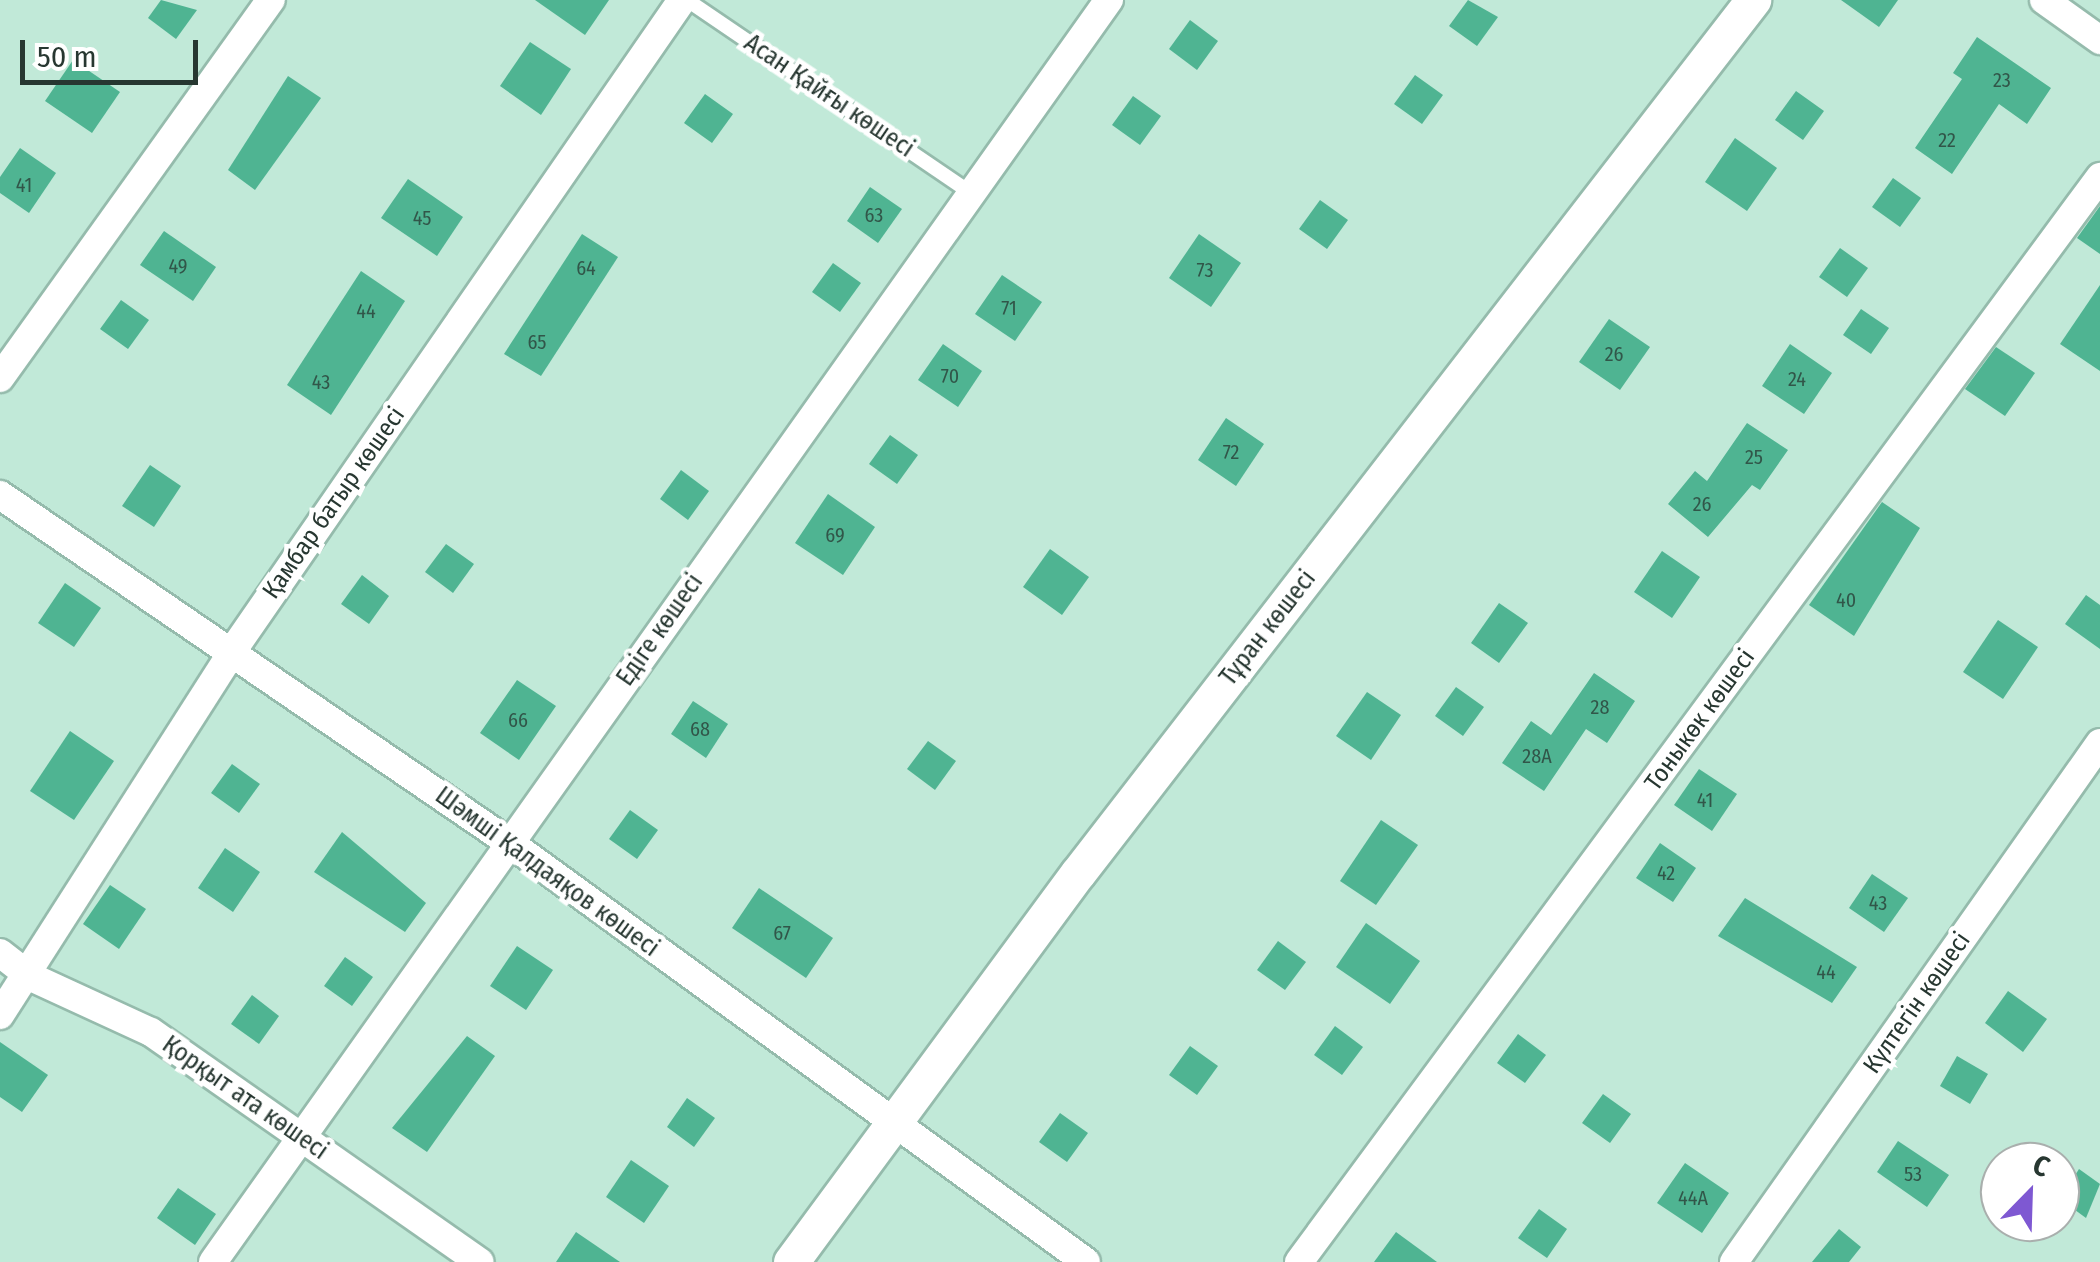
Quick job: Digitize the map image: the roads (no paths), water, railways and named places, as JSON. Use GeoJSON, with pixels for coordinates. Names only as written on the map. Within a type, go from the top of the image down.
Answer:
{"type":"FeatureCollection","features":[{"type":"Feature","properties":{"kind":"street"},"geometry":{"type":"LineString","coordinates":[[0,378],[271,0]]}},
{"type":"Feature","properties":{"kind":"street","name":"Қамбар батыр көшесі"},"geometry":{"type":"LineString","coordinates":[[0,1015],[30,976],[233,650],[685,0]]}},
{"type":"Feature","properties":{"kind":"street","name":"Едіге көшесі"},"geometry":{"type":"LineString","coordinates":[[214,1262],[1109,0]]}},
{"type":"Feature","properties":{"kind":"street","name":"Тұран көшесі"},"geometry":{"type":"LineString","coordinates":[[791,1262],[891,1123],[1753,0]]}},
{"type":"Feature","properties":{"kind":"street"},"geometry":{"type":"LineString","coordinates":[[2044,0],[2100,40]]}},
{"type":"Feature","properties":{"kind":"street","name":"Тоныкөк көшесі"},"geometry":{"type":"LineString","coordinates":[[1299,1262],[2100,177]]}},
{"type":"Feature","properties":{"kind":"street","name":"Шәмші Қалдаяқов көшесі"},"geometry":{"type":"LineString","coordinates":[[0,495],[233,650],[510,844],[1086,1262]]}},
{"type":"Feature","properties":{"kind":"street","name":"Күлтегін көшесі"},"geometry":{"type":"LineString","coordinates":[[1734,1262],[2100,743]]}},
{"type":"Feature","properties":{"kind":"street","name":"Қорқыт ата көшесі"},"geometry":{"type":"LineString","coordinates":[[0,953],[30,976],[151,1032],[480,1262]]}},
{"type":"Feature","properties":{"kind":"lane","name":"Асан Қайғы көшесі"},"geometry":{"type":"LineString","coordinates":[[685,0],[972,193]]}}]}
